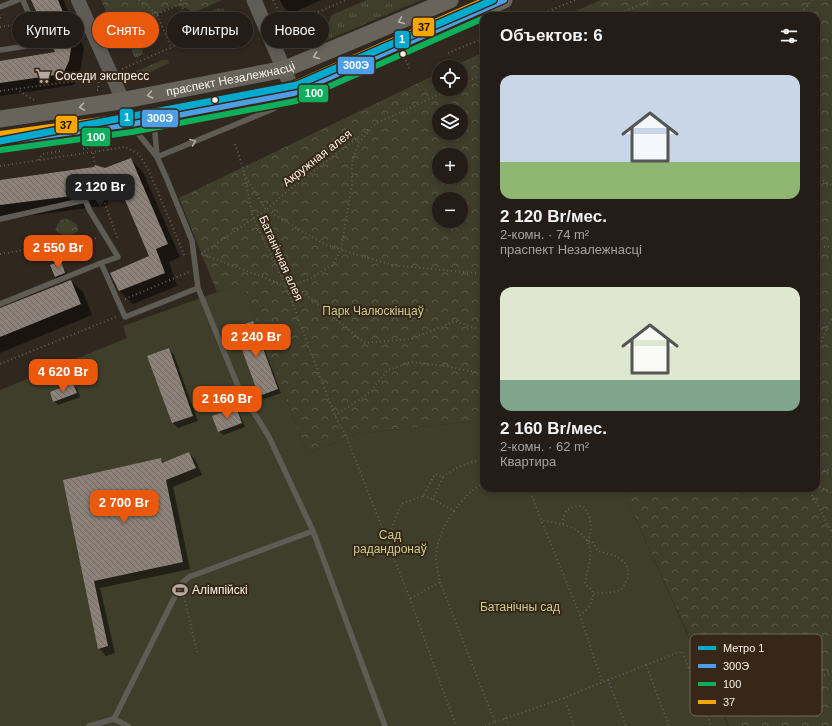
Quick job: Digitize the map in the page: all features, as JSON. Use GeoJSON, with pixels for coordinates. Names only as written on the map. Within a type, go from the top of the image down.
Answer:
{"type":"FeatureCollection","features":[{"type":"Feature","properties":{"kind":"main road"},"geometry":{"type":"LineString","coordinates":[[254,0],[285,69],[294,93]]}},
{"type":"Feature","properties":{"kind":"main road","name":"праспект Незалежнасці"},"geometry":{"type":"LineString","coordinates":[[0,118],[120,101],[285,69],[450,0]]}},
{"type":"Feature","properties":{"kind":"main road"},"geometry":{"type":"LineString","coordinates":[[0,142],[131,124],[294,93],[504,0]]}},
{"type":"Feature","properties":{"kind":"street"},"geometry":{"type":"LineString","coordinates":[[78,0],[120,94],[120,101]]}},
{"type":"Feature","properties":{"kind":"lane"},"geometry":{"type":"LineString","coordinates":[[0,7],[18,0]]}},
{"type":"Feature","properties":{"kind":"lane"},"geometry":{"type":"LineString","coordinates":[[23,0],[28,12]]}},
{"type":"Feature","properties":{"kind":"lane"},"geometry":{"type":"LineString","coordinates":[[0,50],[14,48]]}},
{"type":"Feature","properties":{"kind":"lane"},"geometry":{"type":"LineString","coordinates":[[157,157],[273,109],[294,93]]}},
{"type":"Feature","properties":{"kind":"lane"},"geometry":{"type":"LineString","coordinates":[[154,120],[157,157]]}},
{"type":"Feature","properties":{"kind":"lane"},"geometry":{"type":"LineString","coordinates":[[131,124],[157,157],[166,177],[192,241],[198,288],[242,396],[269,437],[313,531],[385,726]]}},
{"type":"Feature","properties":{"kind":"lane"},"geometry":{"type":"LineString","coordinates":[[0,218],[85,200],[118,257],[101,262],[0,304]]}},
{"type":"Feature","properties":{"kind":"lane"},"geometry":{"type":"LineString","coordinates":[[101,262],[125,317],[198,288]]}},
{"type":"Feature","properties":{"kind":"lane"},"geometry":{"type":"LineString","coordinates":[[114,719],[181,584],[189,577],[313,531]]}},
{"type":"Feature","properties":{"kind":"lane"},"geometry":{"type":"LineString","coordinates":[[89,726],[114,719],[128,726]]}},
{"type":"Feature","properties":{"kind":"path"},"geometry":{"type":"LineString","coordinates":[[139,0],[155,12]]}},
{"type":"Feature","properties":{"kind":"path"},"geometry":{"type":"LineString","coordinates":[[182,0],[181,4],[184,12]]}},
{"type":"Feature","properties":{"kind":"path"},"geometry":{"type":"LineString","coordinates":[[273,0],[279,12]]}},
{"type":"Feature","properties":{"kind":"path"},"geometry":{"type":"LineString","coordinates":[[318,12],[346,0]]}},
{"type":"Feature","properties":{"kind":"path"},"geometry":{"type":"LineString","coordinates":[[546,12],[575,0]]}},
{"type":"Feature","properties":{"kind":"path"},"geometry":{"type":"LineString","coordinates":[[623,12],[651,0]]}},
{"type":"Feature","properties":{"kind":"path"},"geometry":{"type":"LineString","coordinates":[[802,12],[812,0]]}},
{"type":"Feature","properties":{"kind":"path"},"geometry":{"type":"LineString","coordinates":[[159,14],[181,4]]}},
{"type":"Feature","properties":{"kind":"path"},"geometry":{"type":"LineString","coordinates":[[159,17],[167,37]]}},
{"type":"Feature","properties":{"kind":"path"},"geometry":{"type":"LineString","coordinates":[[0,27],[12,25]]}},
{"type":"Feature","properties":{"kind":"path"},"geometry":{"type":"LineString","coordinates":[[448,53],[480,40]]}},
{"type":"Feature","properties":{"kind":"path"},"geometry":{"type":"LineString","coordinates":[[120,70],[169,48]]}},
{"type":"Feature","properties":{"kind":"path"},"geometry":{"type":"LineString","coordinates":[[406,60],[410,70]]}},
{"type":"Feature","properties":{"kind":"path"},"geometry":{"type":"LineString","coordinates":[[468,81],[480,76]]}},
{"type":"Feature","properties":{"kind":"path"},"geometry":{"type":"LineString","coordinates":[[0,91],[99,78],[98,90]]}},
{"type":"Feature","properties":{"kind":"path"},"geometry":{"type":"LineString","coordinates":[[15,89],[34,100]]}},
{"type":"Feature","properties":{"kind":"path","name":"Акружная алея"},"geometry":{"type":"LineString","coordinates":[[286,286],[202,254],[266,210],[289,190],[378,123],[436,96]]}},
{"type":"Feature","properties":{"kind":"path"},"geometry":{"type":"LineString","coordinates":[[286,286],[307,280],[333,265],[341,250],[352,185],[352,162],[359,142],[378,123]]}},
{"type":"Feature","properties":{"kind":"path"},"geometry":{"type":"LineString","coordinates":[[235,144],[243,172],[266,210],[326,245],[392,265],[480,274]]}},
{"type":"Feature","properties":{"kind":"path"},"geometry":{"type":"LineString","coordinates":[[83,149],[104,145],[110,150]]}},
{"type":"Feature","properties":{"kind":"path"},"geometry":{"type":"LineString","coordinates":[[0,166],[125,147],[139,154],[148,171],[188,264]]}},
{"type":"Feature","properties":{"kind":"path"},"geometry":{"type":"LineString","coordinates":[[37,160],[43,154],[62,151]]}},
{"type":"Feature","properties":{"kind":"path"},"geometry":{"type":"LineString","coordinates":[[93,153],[95,166]]}},
{"type":"Feature","properties":{"kind":"path","name":"Батанічная алея"},"geometry":{"type":"LineString","coordinates":[[243,172],[253,218],[286,286],[334,416],[347,438],[410,599],[456,726]]}},
{"type":"Feature","properties":{"kind":"path"},"geometry":{"type":"LineString","coordinates":[[820,179],[832,185]]}},
{"type":"Feature","properties":{"kind":"path"},"geometry":{"type":"LineString","coordinates":[[98,184],[120,244]]}},
{"type":"Feature","properties":{"kind":"path"},"geometry":{"type":"LineString","coordinates":[[0,254],[106,237]]}},
{"type":"Feature","properties":{"kind":"path"},"geometry":{"type":"LineString","coordinates":[[820,246],[832,247]]}},
{"type":"Feature","properties":{"kind":"path"},"geometry":{"type":"LineString","coordinates":[[122,300],[191,271],[198,288]]}},
{"type":"Feature","properties":{"kind":"path"},"geometry":{"type":"LineString","coordinates":[[293,284],[365,343],[411,339],[455,320],[480,329]]}},
{"type":"Feature","properties":{"kind":"path"},"geometry":{"type":"LineString","coordinates":[[0,364],[124,314]]}},
{"type":"Feature","properties":{"kind":"path"},"geometry":{"type":"LineString","coordinates":[[820,344],[832,317]]}},
{"type":"Feature","properties":{"kind":"path"},"geometry":{"type":"LineString","coordinates":[[334,416],[369,393],[388,370],[411,362],[445,366],[480,373]]}},
{"type":"Feature","properties":{"kind":"path"},"geometry":{"type":"LineString","coordinates":[[433,499],[443,477],[455,468],[473,461],[480,460]]}},
{"type":"Feature","properties":{"kind":"path"},"geometry":{"type":"LineString","coordinates":[[820,472],[832,469]]}},
{"type":"Feature","properties":{"kind":"path"},"geometry":{"type":"LineString","coordinates":[[423,496],[435,474],[443,477]]}},
{"type":"Feature","properties":{"kind":"path"},"geometry":{"type":"LineString","coordinates":[[480,485],[468,494],[442,528],[436,558],[440,582],[494,722]]}},
{"type":"Feature","properties":{"kind":"path"},"geometry":{"type":"LineString","coordinates":[[820,487],[832,493]]}},
{"type":"Feature","properties":{"kind":"path"},"geometry":{"type":"LineString","coordinates":[[532,492],[541,520],[580,615],[602,682]]}},
{"type":"Feature","properties":{"kind":"path"},"geometry":{"type":"LineString","coordinates":[[810,492],[832,532]]}},
{"type":"Feature","properties":{"kind":"path"},"geometry":{"type":"LineString","coordinates":[[387,540],[401,504],[423,496],[433,499],[454,511]]}},
{"type":"Feature","properties":{"kind":"path"},"geometry":{"type":"LineString","coordinates":[[563,524],[563,516],[567,510],[575,506],[582,506],[588,512],[590,524],[591,535],[587,542]]}},
{"type":"Feature","properties":{"kind":"path"},"geometry":{"type":"LineString","coordinates":[[541,520],[563,524],[580,532],[590,546],[590,559],[585,584],[592,590],[593,594],[590,605],[584,614],[580,615]]}},
{"type":"Feature","properties":{"kind":"path"},"geometry":{"type":"LineString","coordinates":[[587,542],[592,541],[598,550],[613,554],[624,561],[628,570],[628,580],[621,589],[611,593],[593,594]]}},
{"type":"Feature","properties":{"kind":"path"},"geometry":{"type":"LineString","coordinates":[[410,599],[440,582]]}},
{"type":"Feature","properties":{"kind":"path"},"geometry":{"type":"LineString","coordinates":[[181,584],[197,652]]}},
{"type":"Feature","properties":{"kind":"path"},"geometry":{"type":"LineString","coordinates":[[485,726],[564,698],[682,651],[690,672]]}},
{"type":"Feature","properties":{"kind":"path"},"geometry":{"type":"LineString","coordinates":[[646,665],[669,726]]}},
{"type":"Feature","properties":{"kind":"path"},"geometry":{"type":"LineString","coordinates":[[822,676],[832,672]]}},
{"type":"Feature","properties":{"kind":"path"},"geometry":{"type":"LineString","coordinates":[[608,680],[626,726]]}},
{"type":"Feature","properties":{"kind":"path"},"geometry":{"type":"LineString","coordinates":[[564,698],[574,726]]}},
{"type":"Feature","properties":{"kind":"path"},"geometry":{"type":"LineString","coordinates":[[707,716],[711,726]]}},
{"type":"Feature","properties":{"kind":"path"},"geometry":{"type":"LineString","coordinates":[[505,718],[508,726]]}},
{"type":"Feature","properties":{"kind":"green space"},"geometry":{"type":"Polygon","coordinates":[[[101,0],[222,0],[195,12],[175,6],[162,11],[159,14],[159,12],[106,12],[101,0]]]}},
{"type":"Feature","properties":{"kind":"green space"},"geometry":{"type":"Polygon","coordinates":[[[366,0],[421,0],[329,39],[329,21],[332,15],[366,0]]]}},
{"type":"Feature","properties":{"kind":"green space"},"geometry":{"type":"Polygon","coordinates":[[[601,0],[832,0],[832,726],[729,726],[725,716],[822,716],[822,634],[690,634],[690,639],[624,492],[820,492],[820,12],[573,12],[601,0]]]}},
{"type":"Feature","properties":{"kind":"green space"},"geometry":{"type":"Polygon","coordinates":[[[223,8],[225,12],[210,12],[223,8]]]}},
{"type":"Feature","properties":{"kind":"green space"},"geometry":{"type":"Polygon","coordinates":[[[142,48],[143,54],[135,58],[131,49],[142,48]]]}},
{"type":"Feature","properties":{"kind":"green space","name":"Парк Чалюскінцаў"},"geometry":{"type":"Polygon","coordinates":[[[480,54],[480,420],[356,434],[307,454],[243,284],[217,292],[179,198],[432,76],[432,96],[468,96],[467,60],[480,54]]]}},
{"type":"Feature","properties":{"kind":"green space"},"geometry":{"type":"Polygon","coordinates":[[[162,60],[168,60],[169,63],[140,77],[138,74],[135,76],[133,73],[162,60]]]}},
{"type":"Feature","properties":{"kind":"green space"},"geometry":{"type":"Polygon","coordinates":[[[68,219],[77,224],[78,231],[67,238],[55,230],[60,220],[68,219]]]}},
{"type":"Feature","properties":{"kind":"green space","name":"Алімпійскі"},"geometry":{"type":"Polygon","coordinates":[[[243,284],[307,454],[356,434],[480,420],[480,492],[624,492],[690,641],[690,716],[724,716],[728,726],[0,726],[0,390],[127,338],[123,326],[243,284]]]}},
{"type":"Feature","properties":{"kind":"building"},"geometry":{"type":"Polygon","coordinates":[[[31,0],[58,0],[63,12],[37,12],[31,0]]]}},
{"type":"Feature","properties":{"kind":"building"},"geometry":{"type":"Polygon","coordinates":[[[53,48],[71,48],[69,61],[63,74],[0,83],[0,61],[55,52],[53,48]]]}},
{"type":"Feature","properties":{"kind":"building"},"geometry":{"type":"Polygon","coordinates":[[[131,158],[168,244],[156,249],[165,273],[119,291],[110,273],[149,256],[116,179],[95,185],[96,193],[0,205],[0,180],[94,167],[95,165],[105,168],[131,158]]]}},
{"type":"Feature","properties":{"kind":"building"},"geometry":{"type":"Polygon","coordinates":[[[61,261],[65,273],[55,277],[50,265],[61,261]]]}},
{"type":"Feature","properties":{"kind":"building"},"geometry":{"type":"Polygon","coordinates":[[[71,280],[81,304],[0,337],[0,308],[71,280]]]}},
{"type":"Feature","properties":{"kind":"building"},"geometry":{"type":"Polygon","coordinates":[[[253,321],[278,389],[259,396],[234,328],[253,321]]]}},
{"type":"Feature","properties":{"kind":"building"},"geometry":{"type":"Polygon","coordinates":[[[169,348],[193,416],[172,423],[147,356],[169,348]]]}},
{"type":"Feature","properties":{"kind":"building"},"geometry":{"type":"Polygon","coordinates":[[[73,383],[77,393],[53,402],[50,392],[73,383]]]}},
{"type":"Feature","properties":{"kind":"building"},"geometry":{"type":"Polygon","coordinates":[[[236,407],[242,423],[218,432],[212,416],[236,407]]]}},
{"type":"Feature","properties":{"kind":"building"},"geometry":{"type":"Polygon","coordinates":[[[189,452],[196,468],[166,480],[183,562],[94,581],[108,646],[98,649],[63,480],[161,458],[162,463],[189,452]]]}},
{"type":"Feature","properties":{"kind":"metro line","name":"1"},"geometry":{"type":"LineString","coordinates":[[0,141],[297,85],[493,0]]}},
{"type":"Feature","properties":{"kind":"transit line","name":"37"},"geometry":{"type":"LineString","coordinates":[[0,134],[130,116],[292,85],[485,0]]}},
{"type":"Feature","properties":{"kind":"transit line","name":"300Э"},"geometry":{"type":"LineString","coordinates":[[0,142],[131,124],[294,93],[504,0]]}},
{"type":"Feature","properties":{"kind":"transit line","name":"100"},"geometry":{"type":"LineString","coordinates":[[1,150],[132,132],[296,101],[480,20]]}},
{"type":"Feature","properties":{"kind":"place","name":"Соседи экспресс"},"geometry":{"type":"Point","coordinates":[43,76]}},
{"type":"Feature","properties":{"kind":"place","name":"Алімпійскі"},"geometry":{"type":"Point","coordinates":[180,590]}},
{"type":"Feature","properties":{"kind":"park label","name":"Сад радандронаў"},"geometry":{"type":"Point","coordinates":[390,542]}},
{"type":"Feature","properties":{"kind":"park label","name":"Батанічны сад"},"geometry":{"type":"Point","coordinates":[520,607]}}]}
